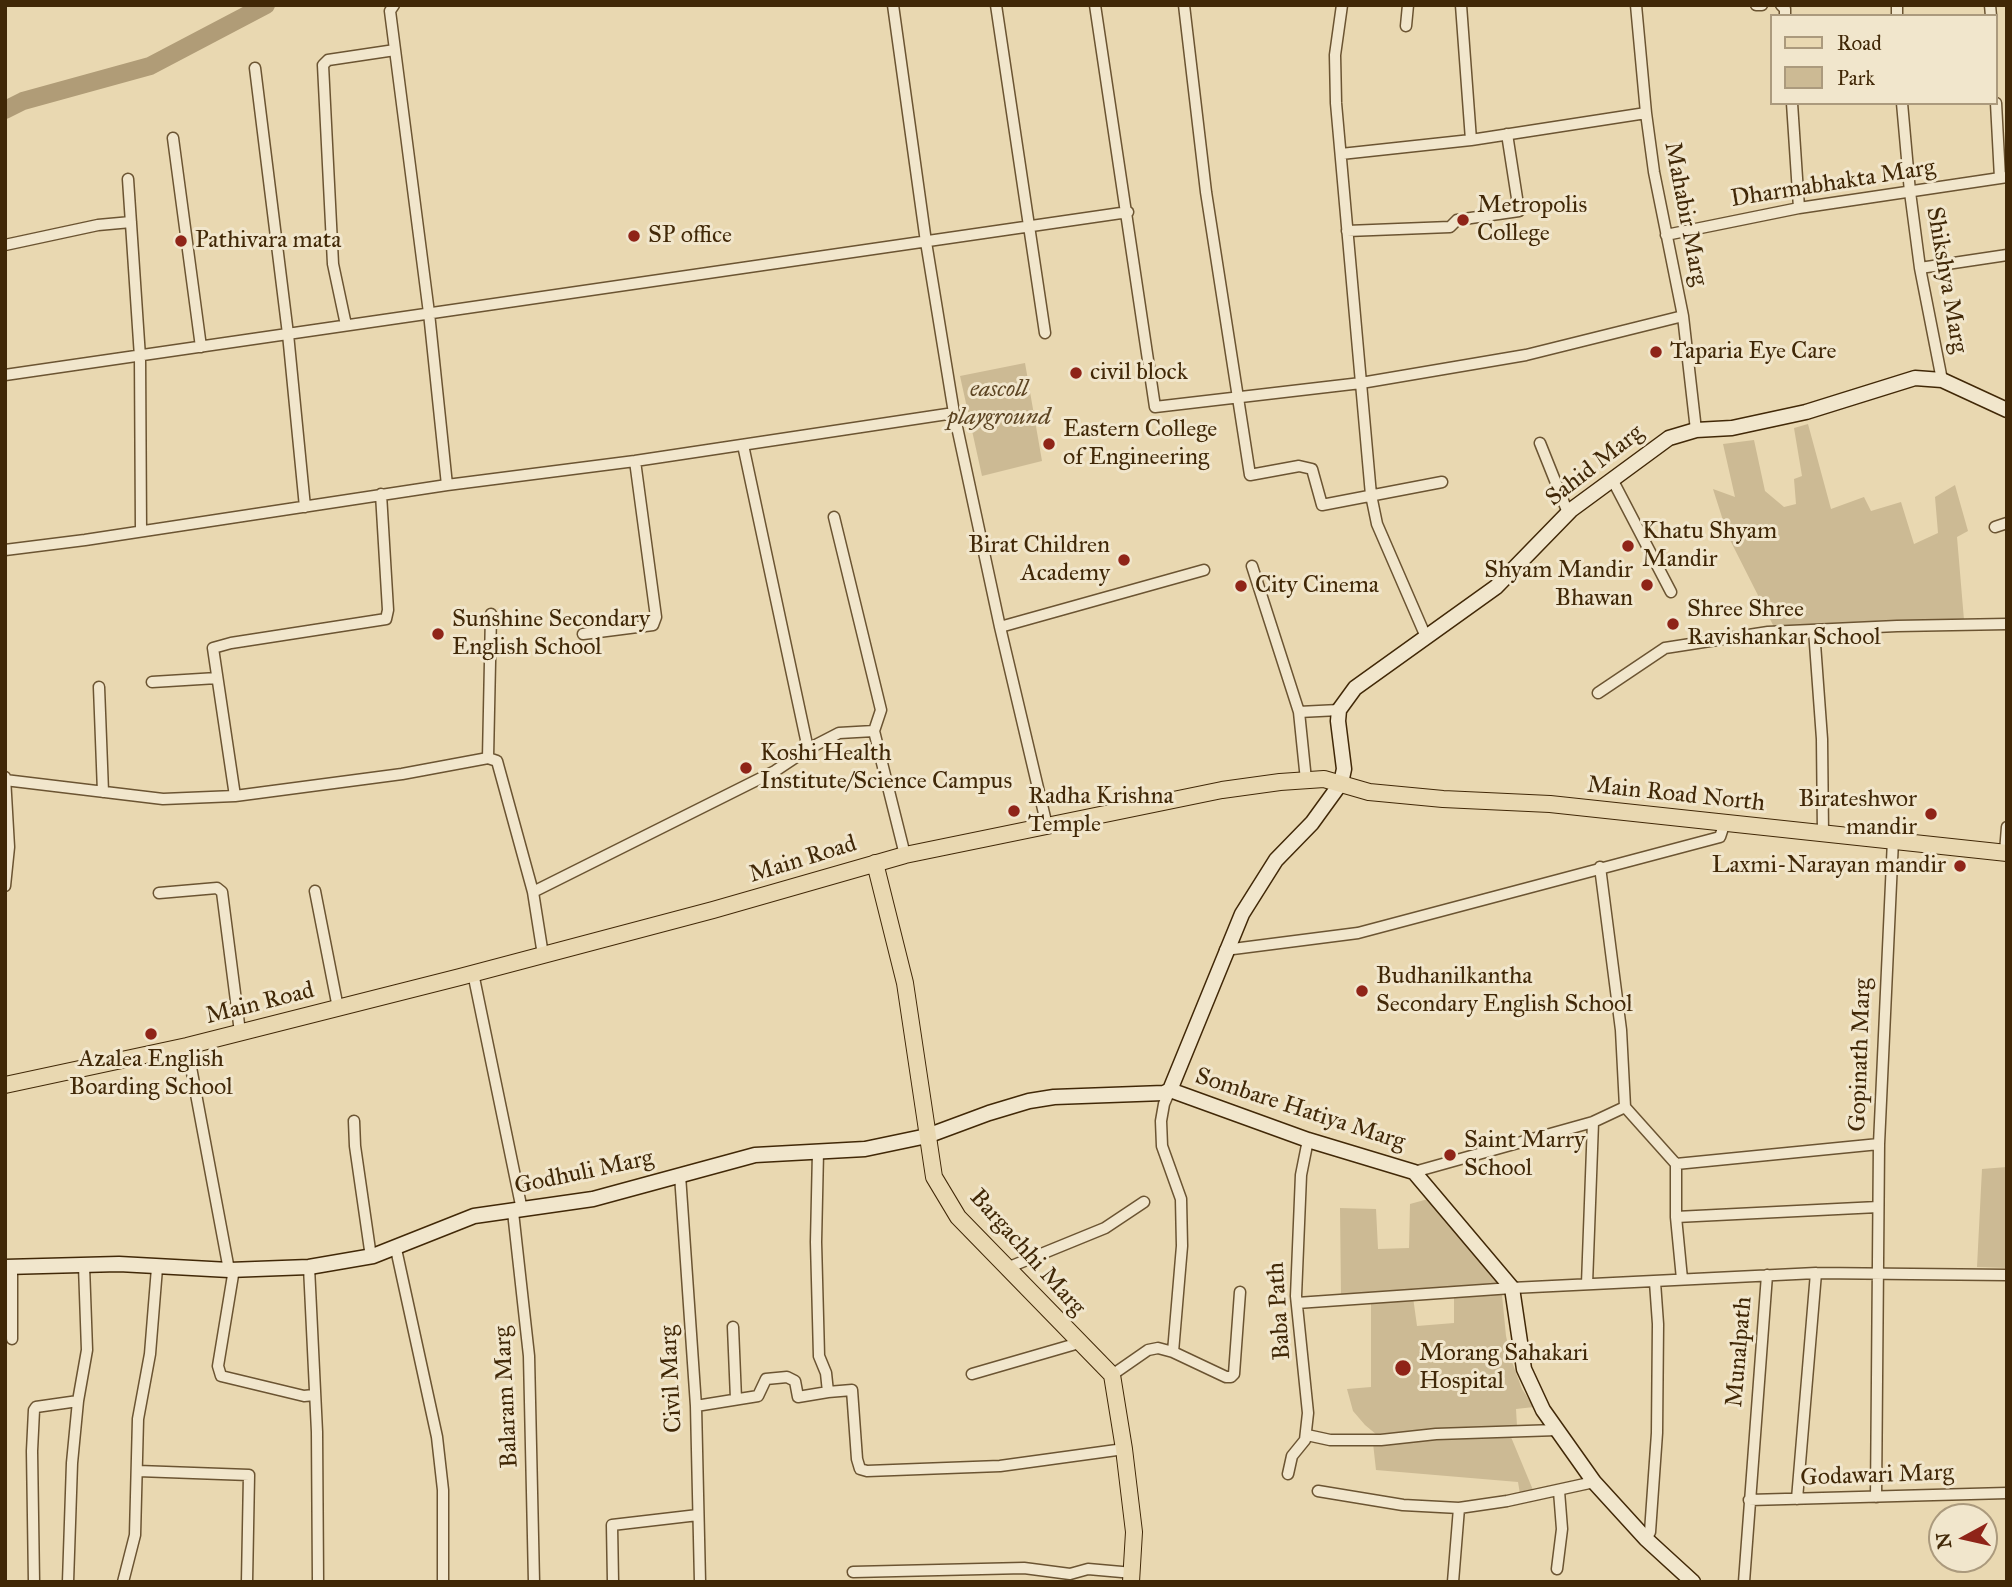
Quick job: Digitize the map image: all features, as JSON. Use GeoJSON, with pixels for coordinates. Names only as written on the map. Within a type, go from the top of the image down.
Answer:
{"type":"FeatureCollection","features":[{"type":"Feature","properties":{"kind":"main road","name":"Sahid Marg"},"geometry":{"type":"LineString","coordinates":[[1339,710],[1355,688],[1496,587],[1568,513],[1669,438],[1696,430],[1732,428],[1806,412],[1916,378],[1942,380],[2007,410]]}},
{"type":"Feature","properties":{"kind":"main road"},"geometry":{"type":"LineString","coordinates":[[1170,1090],[1242,914],[1276,860],[1311,823],[1341,783],[1344,768],[1339,710]]}},
{"type":"Feature","properties":{"kind":"main road","name":"Main Road North"},"geometry":{"type":"LineString","coordinates":[[1047,826],[1222,790],[1324,779],[1369,792],[1549,804],[2006,852]]}},
{"type":"Feature","properties":{"kind":"main road","name":"Main Road"},"geometry":{"type":"LineString","coordinates":[[5,1083],[239,1029],[713,910],[905,855],[1047,826]]}},
{"type":"Feature","properties":{"kind":"main road","name":"Bargachhi Marg"},"geometry":{"type":"LineString","coordinates":[[875,863],[905,984],[934,1177],[958,1217],[1112,1375]]}},
{"type":"Feature","properties":{"kind":"main road","name":"Main Road"},"geometry":{"type":"LineString","coordinates":[[337,1004],[473,973],[542,953]]}},
{"type":"Feature","properties":{"kind":"main road","name":"Main Road"},"geometry":{"type":"LineString","coordinates":[[5,1083],[187,1046],[239,1029]]}},
{"type":"Feature","properties":{"kind":"main road","name":"Godhuli Marg"},"geometry":{"type":"LineString","coordinates":[[8,1266],[119,1264],[157,1268],[309,1267],[371,1257],[474,1216],[593,1199],[755,1155],[866,1149],[927,1136],[1030,1101],[1054,1097],[1164,1093],[1170,1090]]}},
{"type":"Feature","properties":{"kind":"main road","name":"Sombare Hatiya Marg"},"geometry":{"type":"LineString","coordinates":[[1170,1090],[1308,1140],[1413,1172]]}},
{"type":"Feature","properties":{"kind":"main road"},"geometry":{"type":"LineString","coordinates":[[1413,1172],[1512,1288],[1524,1369],[1543,1410],[1594,1482],[1646,1539],[1693,1582]]}},
{"type":"Feature","properties":{"kind":"main road"},"geometry":{"type":"LineString","coordinates":[[1112,1375],[1134,1532],[1132,1577]]}},
{"type":"Feature","properties":{"kind":"street"},"geometry":{"type":"LineString","coordinates":[[394,5],[390,11],[429,313],[447,485]]}},
{"type":"Feature","properties":{"kind":"street"},"geometry":{"type":"LineString","coordinates":[[893,5],[926,242],[954,414],[1047,826]]}},
{"type":"Feature","properties":{"kind":"street"},"geometry":{"type":"LineString","coordinates":[[996,5],[1045,333]]}},
{"type":"Feature","properties":{"kind":"street"},"geometry":{"type":"LineString","coordinates":[[1095,5],[1155,407],[1361,383],[1526,355],[1683,316]]}},
{"type":"Feature","properties":{"kind":"street"},"geometry":{"type":"LineString","coordinates":[[1184,5],[1206,192],[1250,475],[1299,466],[1312,468],[1322,505],[1442,482]]}},
{"type":"Feature","properties":{"kind":"street"},"geometry":{"type":"LineString","coordinates":[[1342,5],[1335,55],[1336,103],[1371,495],[1377,524],[1426,638]]}},
{"type":"Feature","properties":{"kind":"street"},"geometry":{"type":"LineString","coordinates":[[1406,26],[1408,5]]}},
{"type":"Feature","properties":{"kind":"street"},"geometry":{"type":"LineString","coordinates":[[1461,5],[1471,139]]}},
{"type":"Feature","properties":{"kind":"street","name":"Mahabir Marg"},"geometry":{"type":"LineString","coordinates":[[1636,5],[1646,113],[1666,235],[1683,316],[1696,430]]}},
{"type":"Feature","properties":{"kind":"street"},"geometry":{"type":"LineString","coordinates":[[1756,5],[1762,5]]}},
{"type":"Feature","properties":{"kind":"street"},"geometry":{"type":"LineString","coordinates":[[346,325],[333,264],[323,65],[328,60],[395,50]]}},
{"type":"Feature","properties":{"kind":"street"},"geometry":{"type":"LineString","coordinates":[[255,68],[288,334],[305,507]]}},
{"type":"Feature","properties":{"kind":"street"},"geometry":{"type":"LineString","coordinates":[[1792,105],[1800,208]]}},
{"type":"Feature","properties":{"kind":"street","name":"Shikshya Marg"},"geometry":{"type":"LineString","coordinates":[[1902,105],[1920,268],[1942,380]]}},
{"type":"Feature","properties":{"kind":"street"},"geometry":{"type":"LineString","coordinates":[[1996,105],[2004,178]]}},
{"type":"Feature","properties":{"kind":"street"},"geometry":{"type":"LineString","coordinates":[[1341,155],[1646,113]]}},
{"type":"Feature","properties":{"kind":"street"},"geometry":{"type":"LineString","coordinates":[[1346,230],[1450,227],[1457,220],[1519,211],[1507,134]]}},
{"type":"Feature","properties":{"kind":"street"},"geometry":{"type":"LineString","coordinates":[[173,138],[201,347]]}},
{"type":"Feature","properties":{"kind":"street","name":"Dharmabhakta Marg"},"geometry":{"type":"LineString","coordinates":[[1666,235],[1800,208],[2004,178]]}},
{"type":"Feature","properties":{"kind":"street"},"geometry":{"type":"LineString","coordinates":[[128,179],[140,357],[141,531]]}},
{"type":"Feature","properties":{"kind":"street"},"geometry":{"type":"LineString","coordinates":[[5,375],[1128,212]]}},
{"type":"Feature","properties":{"kind":"street"},"geometry":{"type":"LineString","coordinates":[[5,245],[98,225],[131,222]]}},
{"type":"Feature","properties":{"kind":"street"},"geometry":{"type":"LineString","coordinates":[[1920,268],[2007,255]]}},
{"type":"Feature","properties":{"kind":"street"},"geometry":{"type":"LineString","coordinates":[[5,550],[954,414]]}},
{"type":"Feature","properties":{"kind":"street"},"geometry":{"type":"LineString","coordinates":[[1540,443],[1568,513]]}},
{"type":"Feature","properties":{"kind":"street"},"geometry":{"type":"LineString","coordinates":[[743,444],[808,748]]}},
{"type":"Feature","properties":{"kind":"street"},"geometry":{"type":"LineString","coordinates":[[583,634],[653,625],[656,617],[635,461]]}},
{"type":"Feature","properties":{"kind":"street"},"geometry":{"type":"LineString","coordinates":[[1612,479],[1671,592]]}},
{"type":"Feature","properties":{"kind":"street"},"geometry":{"type":"LineString","coordinates":[[235,796],[213,648],[386,620],[388,610],[382,494]]}},
{"type":"Feature","properties":{"kind":"street"},"geometry":{"type":"LineString","coordinates":[[834,517],[881,710],[874,731],[905,855]]}},
{"type":"Feature","properties":{"kind":"street"},"geometry":{"type":"LineString","coordinates":[[1995,527],[2007,523]]}},
{"type":"Feature","properties":{"kind":"street"},"geometry":{"type":"LineString","coordinates":[[1252,566],[1299,712],[1306,780]]}},
{"type":"Feature","properties":{"kind":"street"},"geometry":{"type":"LineString","coordinates":[[1000,627],[1204,570]]}},
{"type":"Feature","properties":{"kind":"street"},"geometry":{"type":"LineString","coordinates":[[488,758],[491,614]]}},
{"type":"Feature","properties":{"kind":"street"},"geometry":{"type":"LineString","coordinates":[[1598,694],[1665,648],[1768,632],[2007,624]]}},
{"type":"Feature","properties":{"kind":"street"},"geometry":{"type":"LineString","coordinates":[[1814,630],[1822,739],[1823,834]]}},
{"type":"Feature","properties":{"kind":"street"},"geometry":{"type":"LineString","coordinates":[[152,682],[217,678]]}},
{"type":"Feature","properties":{"kind":"street"},"geometry":{"type":"LineString","coordinates":[[99,687],[103,792]]}},
{"type":"Feature","properties":{"kind":"street"},"geometry":{"type":"LineString","coordinates":[[1299,712],[1339,710]]}},
{"type":"Feature","properties":{"kind":"street"},"geometry":{"type":"LineString","coordinates":[[533,892],[775,771],[808,748],[839,733],[874,731]]}},
{"type":"Feature","properties":{"kind":"street"},"geometry":{"type":"LineString","coordinates":[[5,886],[9,847],[5,779],[163,799],[235,796],[401,774],[488,758],[497,761],[533,892],[542,953]]}},
{"type":"Feature","properties":{"kind":"street"},"geometry":{"type":"LineString","coordinates":[[1226,950],[1358,933],[1720,836],[1725,822]]}},
{"type":"Feature","properties":{"kind":"street"},"geometry":{"type":"LineString","coordinates":[[2006,852],[2007,827]]}},
{"type":"Feature","properties":{"kind":"street","name":"Gopinath Marg"},"geometry":{"type":"LineString","coordinates":[[1876,1497],[1879,1144],[1893,840]]}},
{"type":"Feature","properties":{"kind":"street"},"geometry":{"type":"LineString","coordinates":[[1600,867],[1621,1030],[1625,1107],[1676,1164],[1676,1217],[1682,1279]]}},
{"type":"Feature","properties":{"kind":"street"},"geometry":{"type":"LineString","coordinates":[[159,893],[217,888],[222,892],[239,1029]]}},
{"type":"Feature","properties":{"kind":"street"},"geometry":{"type":"LineString","coordinates":[[316,891],[337,1004]]}},
{"type":"Feature","properties":{"kind":"street","name":"Balaram Marg"},"geometry":{"type":"LineString","coordinates":[[473,973],[517,1211],[528,1356],[534,1582]]}},
{"type":"Feature","properties":{"kind":"street"},"geometry":{"type":"LineString","coordinates":[[187,1046],[232,1269],[218,1366],[221,1376],[303,1396],[314,1395]]}},
{"type":"Feature","properties":{"kind":"street"},"geometry":{"type":"LineString","coordinates":[[1170,1090],[1161,1121],[1162,1146],[1181,1199],[1182,1246],[1173,1352]]}},
{"type":"Feature","properties":{"kind":"street","name":"Sombare Hatiya Marg"},"geometry":{"type":"LineString","coordinates":[[1413,1172],[1593,1122],[1625,1107]]}},
{"type":"Feature","properties":{"kind":"street"},"geometry":{"type":"LineString","coordinates":[[354,1121],[355,1146],[371,1257]]}},
{"type":"Feature","properties":{"kind":"street"},"geometry":{"type":"LineString","coordinates":[[1587,1284],[1593,1122]]}},
{"type":"Feature","properties":{"kind":"street","name":"Baba Path"},"geometry":{"type":"LineString","coordinates":[[1288,1474],[1292,1456],[1307,1435],[1307,1386],[1297,1303],[1297,1230],[1301,1175],[1308,1140]]}},
{"type":"Feature","properties":{"kind":"street"},"geometry":{"type":"LineString","coordinates":[[1676,1164],[1879,1144]]}},
{"type":"Feature","properties":{"kind":"street"},"geometry":{"type":"LineString","coordinates":[[818,1152],[816,1242],[819,1356],[826,1373],[828,1392]]}},
{"type":"Feature","properties":{"kind":"street","name":"Civil Marg"},"geometry":{"type":"LineString","coordinates":[[680,1175],[696,1405],[700,1582]]}},
{"type":"Feature","properties":{"kind":"street"},"geometry":{"type":"LineString","coordinates":[[1007,1268],[1105,1228],[1144,1202]]}},
{"type":"Feature","properties":{"kind":"street"},"geometry":{"type":"LineString","coordinates":[[1676,1217],[1878,1207]]}},
{"type":"Feature","properties":{"kind":"street"},"geometry":{"type":"LineString","coordinates":[[396,1249],[437,1437],[443,1490],[443,1582]]}},
{"type":"Feature","properties":{"kind":"street"},"geometry":{"type":"LineString","coordinates":[[8,1266],[12,1339]]}},
{"type":"Feature","properties":{"kind":"street"},"geometry":{"type":"LineString","coordinates":[[68,1582],[72,1463],[78,1401],[87,1350],[83,1266]]}},
{"type":"Feature","properties":{"kind":"street"},"geometry":{"type":"LineString","coordinates":[[309,1267],[318,1582]]}},
{"type":"Feature","properties":{"kind":"street"},"geometry":{"type":"LineString","coordinates":[[123,1582],[135,1535],[138,1419],[150,1354],[157,1268]]}},
{"type":"Feature","properties":{"kind":"street"},"geometry":{"type":"LineString","coordinates":[[1797,1499],[1816,1273]]}},
{"type":"Feature","properties":{"kind":"street"},"geometry":{"type":"LineString","coordinates":[[1767,1275],[2007,1275]]}},
{"type":"Feature","properties":{"kind":"street","name":"Munalpath"},"geometry":{"type":"LineString","coordinates":[[1297,1303],[1512,1288],[1767,1275],[1744,1582]]}},
{"type":"Feature","properties":{"kind":"street"},"geometry":{"type":"LineString","coordinates":[[1646,1539],[1650,1532],[1657,1433],[1658,1324],[1655,1282]]}},
{"type":"Feature","properties":{"kind":"street"},"geometry":{"type":"LineString","coordinates":[[1112,1375],[1148,1350],[1158,1348],[1173,1352],[1226,1377],[1234,1374],[1240,1292]]}},
{"type":"Feature","properties":{"kind":"street"},"geometry":{"type":"LineString","coordinates":[[733,1327],[736,1399]]}},
{"type":"Feature","properties":{"kind":"street"},"geometry":{"type":"LineString","coordinates":[[972,1374],[1079,1343]]}},
{"type":"Feature","properties":{"kind":"street"},"geometry":{"type":"LineString","coordinates":[[696,1405],[758,1396],[766,1379],[788,1377],[795,1381],[798,1397],[852,1390],[857,1459],[860,1469],[867,1471],[1000,1466],[1124,1449]]}},
{"type":"Feature","properties":{"kind":"street"},"geometry":{"type":"LineString","coordinates":[[34,1582],[34,1410],[36,1407],[78,1401]]}},
{"type":"Feature","properties":{"kind":"street"},"geometry":{"type":"LineString","coordinates":[[1307,1435],[1330,1440],[1381,1440],[1436,1434],[1557,1430]]}},
{"type":"Feature","properties":{"kind":"street"},"geometry":{"type":"LineString","coordinates":[[138,1471],[249,1475],[247,1582]]}},
{"type":"Feature","properties":{"kind":"street"},"geometry":{"type":"LineString","coordinates":[[1318,1491],[1403,1505],[1459,1508],[1559,1491],[1594,1482]]}},
{"type":"Feature","properties":{"kind":"street"},"geometry":{"type":"LineString","coordinates":[[1557,1569],[1562,1529],[1559,1491]]}},
{"type":"Feature","properties":{"kind":"street","name":"Godawari Marg"},"geometry":{"type":"LineString","coordinates":[[1749,1500],[2007,1493]]}},
{"type":"Feature","properties":{"kind":"street"},"geometry":{"type":"LineString","coordinates":[[1453,1582],[1459,1508]]}},
{"type":"Feature","properties":{"kind":"street"},"geometry":{"type":"LineString","coordinates":[[613,1582],[612,1525],[698,1515]]}},
{"type":"Feature","properties":{"kind":"street"},"geometry":{"type":"LineString","coordinates":[[853,1572],[1024,1568],[1070,1574],[1088,1569],[1132,1577]]}},
{"type":"Feature","properties":{"kind":"green space","name":"eascoll playground"},"geometry":{"type":"Polygon","coordinates":[[[1025,363],[1042,461],[982,476],[960,376],[1025,363]]]}},
{"type":"Feature","properties":{"kind":"green space"},"geometry":{"type":"Polygon","coordinates":[[[1808,424],[1831,509],[1864,497],[1871,511],[1901,502],[1914,544],[1938,533],[1935,497],[1955,485],[1968,531],[1957,537],[1964,620],[1774,627],[1728,536],[1713,489],[1735,497],[1723,444],[1754,440],[1765,491],[1784,507],[1796,504],[1794,479],[1802,476],[1794,428],[1808,424]]]}},
{"type":"Feature","properties":{"kind":"green space"},"geometry":{"type":"Polygon","coordinates":[[[2007,1167],[2007,1268],[1977,1267],[1982,1169],[2007,1167]]]}},
{"type":"Feature","properties":{"kind":"green space"},"geometry":{"type":"Polygon","coordinates":[[[1428,1199],[1499,1285],[1341,1295],[1340,1208],[1376,1209],[1378,1249],[1409,1248],[1410,1204],[1428,1199]]]}},
{"type":"Feature","properties":{"kind":"green space"},"geometry":{"type":"Polygon","coordinates":[[[1454,1295],[1502,1295],[1512,1362],[1522,1389],[1534,1407],[1516,1409],[1517,1426],[1377,1435],[1353,1411],[1347,1389],[1371,1387],[1371,1299],[1413,1297],[1417,1326],[1454,1323],[1454,1295]]]}},
{"type":"Feature","properties":{"kind":"green space"},"geometry":{"type":"Polygon","coordinates":[[[1511,1437],[1533,1490],[1520,1494],[1518,1482],[1376,1470],[1373,1443],[1439,1438],[1511,1437]]]}},
{"type":"Feature","properties":{"kind":"waterway"},"geometry":{"type":"LineString","coordinates":[[5,110],[23,101],[150,66],[266,5]]}},
{"type":"Feature","properties":{"kind":"place","name":"Metropolis College"},"geometry":{"type":"Point","coordinates":[1463,220]}},
{"type":"Feature","properties":{"kind":"place","name":"SP office"},"geometry":{"type":"Point","coordinates":[634,236]}},
{"type":"Feature","properties":{"kind":"place","name":"Pathivara mata"},"geometry":{"type":"Point","coordinates":[181,241]}},
{"type":"Feature","properties":{"kind":"place","name":"Taparia Eye Care"},"geometry":{"type":"Point","coordinates":[1656,352]}},
{"type":"Feature","properties":{"kind":"place","name":"civil block"},"geometry":{"type":"Point","coordinates":[1076,373]}},
{"type":"Feature","properties":{"kind":"place","name":"Eastern College of Engineering"},"geometry":{"type":"Point","coordinates":[1049,444]}},
{"type":"Feature","properties":{"kind":"place","name":"Khatu Shyam Mandir"},"geometry":{"type":"Point","coordinates":[1628,546]}},
{"type":"Feature","properties":{"kind":"place","name":"Birat Children Academy"},"geometry":{"type":"Point","coordinates":[1124,560]}},
{"type":"Feature","properties":{"kind":"place","name":"Shyam Mandir Bhawan"},"geometry":{"type":"Point","coordinates":[1647,585]}},
{"type":"Feature","properties":{"kind":"place","name":"City Cinema"},"geometry":{"type":"Point","coordinates":[1241,586]}},
{"type":"Feature","properties":{"kind":"place","name":"Shree Shree Ravishankar School"},"geometry":{"type":"Point","coordinates":[1673,624]}},
{"type":"Feature","properties":{"kind":"place","name":"Sunshine Secondary English School"},"geometry":{"type":"Point","coordinates":[438,634]}},
{"type":"Feature","properties":{"kind":"place","name":"Koshi Health Institute/Science Campus"},"geometry":{"type":"Point","coordinates":[746,768]}},
{"type":"Feature","properties":{"kind":"place","name":"Radha Krishna Temple"},"geometry":{"type":"Point","coordinates":[1014,811]}},
{"type":"Feature","properties":{"kind":"place","name":"Birateshwor mandir"},"geometry":{"type":"Point","coordinates":[1931,814]}},
{"type":"Feature","properties":{"kind":"place","name":"Laxmi-Narayan mandir"},"geometry":{"type":"Point","coordinates":[1960,866]}},
{"type":"Feature","properties":{"kind":"place","name":"Budhanilkantha Secondary English School"},"geometry":{"type":"Point","coordinates":[1362,991]}},
{"type":"Feature","properties":{"kind":"place","name":"Azalea English Boarding School"},"geometry":{"type":"Point","coordinates":[151,1034]}},
{"type":"Feature","properties":{"kind":"place","name":"Saint Marry School"},"geometry":{"type":"Point","coordinates":[1450,1155]}},
{"type":"Feature","properties":{"kind":"place","name":"Morang Sahakari Hospital"},"geometry":{"type":"Point","coordinates":[1403,1368]}}]}
